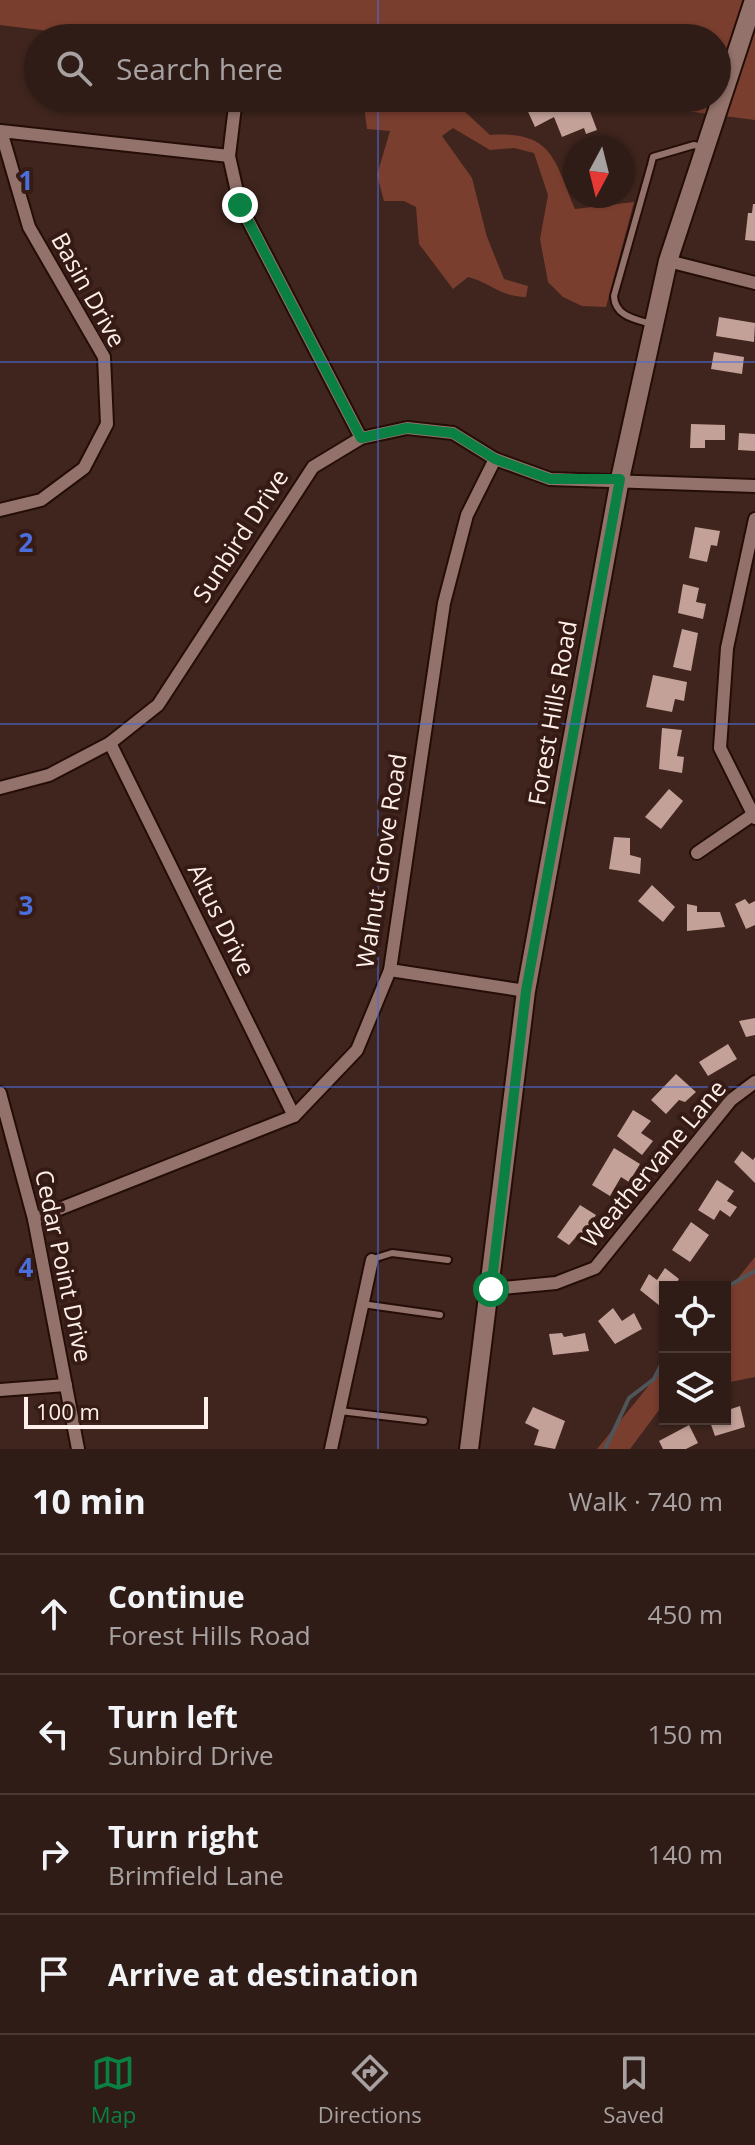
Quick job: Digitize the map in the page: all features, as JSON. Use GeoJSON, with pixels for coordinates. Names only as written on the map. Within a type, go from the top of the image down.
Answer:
{"type":"FeatureCollection","features":[{"type":"Feature","properties":{"kind":"street","name":"Forest Hills Road"},"geometry":{"type":"LineString","coordinates":[[731,67],[754,0]]}},
{"type":"Feature","properties":{"kind":"street"},"geometry":{"type":"LineString","coordinates":[[234,112],[229,156],[240,205],[361,438]]}},
{"type":"Feature","properties":{"kind":"street","name":"Forest Hills Road"},"geometry":{"type":"LineString","coordinates":[[469,1449],[526,991],[620,479],[668,261],[715,112]]}},
{"type":"Feature","properties":{"kind":"street"},"geometry":{"type":"LineString","coordinates":[[1,131],[229,156]]}},
{"type":"Feature","properties":{"kind":"street","name":"Basin Drive"},"geometry":{"type":"LineString","coordinates":[[0,510],[41,500],[84,468],[107,424],[104,357],[29,227],[1,131]]}},
{"type":"Feature","properties":{"kind":"street"},"geometry":{"type":"LineString","coordinates":[[668,261],[755,283]]}},
{"type":"Feature","properties":{"kind":"street","name":"Sunbird Drive"},"geometry":{"type":"LineString","coordinates":[[0,788],[49,775],[110,743],[158,705],[313,467],[361,438],[407,428],[453,433],[495,459],[550,479],[755,486]]}},
{"type":"Feature","properties":{"kind":"street","name":"Walnut Grove Road"},"geometry":{"type":"LineString","coordinates":[[34,1219],[294,1116],[357,1050],[390,970],[444,603],[467,515],[495,459]]}},
{"type":"Feature","properties":{"kind":"street"},"geometry":{"type":"LineString","coordinates":[[697,853],[753,817],[720,748],[727,648],[755,519]]}},
{"type":"Feature","properties":{"kind":"street","name":"Altus Drive"},"geometry":{"type":"LineString","coordinates":[[110,743],[294,1116]]}},
{"type":"Feature","properties":{"kind":"street"},"geometry":{"type":"LineString","coordinates":[[390,970],[526,991]]}},
{"type":"Feature","properties":{"kind":"street","name":"Weathervane Lane"},"geometry":{"type":"LineString","coordinates":[[491,1289],[556,1283],[595,1268],[731,1100],[755,1082]]}},
{"type":"Feature","properties":{"kind":"street","name":"Cedar Point Drive"},"geometry":{"type":"LineString","coordinates":[[0,1093],[34,1219],[78,1449]]}},
{"type":"Feature","properties":{"kind":"street"},"geometry":{"type":"LineString","coordinates":[[331,1449],[372,1260]]}},
{"type":"Feature","properties":{"kind":"street"},"geometry":{"type":"LineString","coordinates":[[0,1390],[66,1385]]}},
{"type":"Feature","properties":{"kind":"lane"},"geometry":{"type":"LineString","coordinates":[[654,325],[630,318],[615,304],[634,223],[653,157],[694,145],[703,148]]}},
{"type":"Feature","properties":{"kind":"lane"},"geometry":{"type":"LineString","coordinates":[[372,1260],[392,1253],[448,1260]]}},
{"type":"Feature","properties":{"kind":"lane"},"geometry":{"type":"LineString","coordinates":[[362,1304],[440,1315]]}},
{"type":"Feature","properties":{"kind":"lane"},"geometry":{"type":"LineString","coordinates":[[340,1411],[424,1421]]}},
{"type":"Feature","properties":{"kind":"shaded area"},"geometry":{"type":"Polygon","coordinates":[[[0,0],[755,0],[755,120],[694,112],[731,112],[731,24],[24,24],[24,28],[0,25],[0,0]]]}},
{"type":"Feature","properties":{"kind":"shaded area"},"geometry":{"type":"Polygon","coordinates":[[[365,112],[465,112],[490,135],[511,135],[539,143],[548,152],[563,179],[563,208],[632,208],[606,307],[582,306],[563,297],[548,282],[540,239],[548,195],[534,153],[514,148],[490,150],[453,128],[442,136],[472,178],[487,237],[504,279],[528,286],[526,297],[517,296],[468,277],[453,289],[419,244],[416,207],[404,201],[384,201],[377,175],[390,131],[367,129],[365,112]]]}},
{"type":"Feature","properties":{"kind":"shaded area"},"geometry":{"type":"Polygon","coordinates":[[[755,1257],[755,1377],[731,1382],[731,1353],[731,1287],[755,1257]]]}},
{"type":"Feature","properties":{"kind":"shaded area"},"geometry":{"type":"Polygon","coordinates":[[[659,1373],[659,1410],[630,1449],[597,1449],[659,1373]]]}},
{"type":"Feature","properties":{"kind":"building"},"geometry":{"type":"Polygon","coordinates":[[[528,112],[590,112],[597,130],[586,134],[584,128],[562,137],[554,117],[535,127],[528,112]]]}},
{"type":"Feature","properties":{"kind":"building"},"geometry":{"type":"Polygon","coordinates":[[[753,204],[755,241],[745,240],[748,213],[752,213],[753,204]]]}},
{"type":"Feature","properties":{"kind":"building"},"geometry":{"type":"Polygon","coordinates":[[[719,317],[755,323],[754,342],[716,336],[719,317]]]}},
{"type":"Feature","properties":{"kind":"building"},"geometry":{"type":"Polygon","coordinates":[[[714,352],[744,357],[742,374],[711,369],[714,352]]]}},
{"type":"Feature","properties":{"kind":"building"},"geometry":{"type":"Polygon","coordinates":[[[691,424],[725,425],[725,440],[705,440],[705,448],[690,448],[691,424]]]}},
{"type":"Feature","properties":{"kind":"building"},"geometry":{"type":"Polygon","coordinates":[[[739,433],[755,434],[755,451],[738,450],[739,433]]]}},
{"type":"Feature","properties":{"kind":"building"},"geometry":{"type":"Polygon","coordinates":[[[695,527],[720,531],[717,546],[711,545],[707,562],[689,558],[695,527]]]}},
{"type":"Feature","properties":{"kind":"building"},"geometry":{"type":"Polygon","coordinates":[[[683,584],[699,588],[696,602],[706,604],[703,619],[678,613],[683,584]]]}},
{"type":"Feature","properties":{"kind":"building"},"geometry":{"type":"Polygon","coordinates":[[[682,629],[698,633],[691,671],[673,667],[682,629]]]}},
{"type":"Feature","properties":{"kind":"building"},"geometry":{"type":"Polygon","coordinates":[[[653,675],[687,682],[684,701],[675,699],[672,712],[646,707],[653,675]]]}},
{"type":"Feature","properties":{"kind":"building"},"geometry":{"type":"Polygon","coordinates":[[[662,728],[682,730],[677,756],[684,757],[682,773],[659,769],[662,728]]]}},
{"type":"Feature","properties":{"kind":"building"},"geometry":{"type":"Polygon","coordinates":[[[669,789],[683,801],[661,829],[645,817],[669,789]]]}},
{"type":"Feature","properties":{"kind":"building"},"geometry":{"type":"Polygon","coordinates":[[[614,837],[630,838],[630,855],[641,858],[640,874],[609,869],[614,837]]]}},
{"type":"Feature","properties":{"kind":"building"},"geometry":{"type":"Polygon","coordinates":[[[652,885],[675,907],[663,922],[638,901],[652,885]]]}},
{"type":"Feature","properties":{"kind":"building"},"geometry":{"type":"Polygon","coordinates":[[[745,899],[749,904],[755,901],[755,925],[746,929],[735,904],[745,899]]]}},
{"type":"Feature","properties":{"kind":"building"},"geometry":{"type":"Polygon","coordinates":[[[687,904],[697,906],[697,912],[720,912],[725,927],[687,931],[687,904]]]}},
{"type":"Feature","properties":{"kind":"building"},"geometry":{"type":"Polygon","coordinates":[[[755,1018],[755,1035],[746,1037],[739,1021],[755,1018]]]}},
{"type":"Feature","properties":{"kind":"building"},"geometry":{"type":"Polygon","coordinates":[[[728,1044],[737,1059],[708,1076],[699,1062],[728,1044]]]}},
{"type":"Feature","properties":{"kind":"building"},"geometry":{"type":"Polygon","coordinates":[[[676,1074],[696,1092],[685,1102],[679,1100],[666,1114],[651,1100],[676,1074]]]}},
{"type":"Feature","properties":{"kind":"building"},"geometry":{"type":"Polygon","coordinates":[[[633,1110],[651,1121],[641,1133],[653,1141],[642,1155],[617,1136],[633,1110]]]}},
{"type":"Feature","properties":{"kind":"building"},"geometry":{"type":"Polygon","coordinates":[[[614,1148],[640,1164],[629,1182],[621,1177],[610,1196],[592,1185],[614,1148]]]}},
{"type":"Feature","properties":{"kind":"building"},"geometry":{"type":"Polygon","coordinates":[[[742,1151],[753,1160],[755,1157],[755,1183],[734,1162],[742,1151]]]}},
{"type":"Feature","properties":{"kind":"building"},"geometry":{"type":"Polygon","coordinates":[[[717,1180],[734,1191],[727,1201],[737,1207],[730,1217],[720,1210],[714,1220],[698,1210],[717,1180]]]}},
{"type":"Feature","properties":{"kind":"building"},"geometry":{"type":"Polygon","coordinates":[[[580,1205],[596,1215],[579,1239],[576,1237],[569,1245],[557,1237],[580,1205]]]}},
{"type":"Feature","properties":{"kind":"building"},"geometry":{"type":"Polygon","coordinates":[[[691,1222],[709,1235],[690,1262],[672,1250],[691,1222]]]}},
{"type":"Feature","properties":{"kind":"building"},"geometry":{"type":"Polygon","coordinates":[[[665,1268],[679,1279],[659,1281],[659,1305],[640,1290],[649,1274],[657,1280],[665,1268]]]}},
{"type":"Feature","properties":{"kind":"building"},"geometry":{"type":"Polygon","coordinates":[[[613,1308],[622,1321],[634,1313],[642,1329],[615,1344],[598,1321],[613,1308]]]}},
{"type":"Feature","properties":{"kind":"building"},"geometry":{"type":"Polygon","coordinates":[[[562,1333],[564,1337],[585,1333],[589,1351],[553,1355],[549,1334],[562,1333]]]}},
{"type":"Feature","properties":{"kind":"building"},"geometry":{"type":"Polygon","coordinates":[[[740,1406],[745,1427],[715,1436],[711,1425],[731,1425],[731,1409],[740,1406]]]}},
{"type":"Feature","properties":{"kind":"building"},"geometry":{"type":"Polygon","coordinates":[[[533,1407],[565,1421],[555,1449],[534,1445],[539,1430],[525,1423],[533,1407]]]}},
{"type":"Feature","properties":{"kind":"building"},"geometry":{"type":"Polygon","coordinates":[[[689,1425],[698,1443],[686,1449],[663,1449],[659,1441],[689,1425]]]}},
{"type":"Feature","properties":{"kind":"waterway"},"geometry":{"type":"LineString","coordinates":[[731,1285],[755,1271]]}},
{"type":"Feature","properties":{"kind":"waterway"},"geometry":{"type":"LineString","coordinates":[[605,1449],[629,1398],[654,1379],[659,1369]]}},
{"type":"Feature","properties":{"kind":"route"},"geometry":{"type":"LineString","coordinates":[[240,205],[361,438],[407,428],[453,433],[495,459],[550,479],[620,479],[526,991],[491,1289]]}}]}
